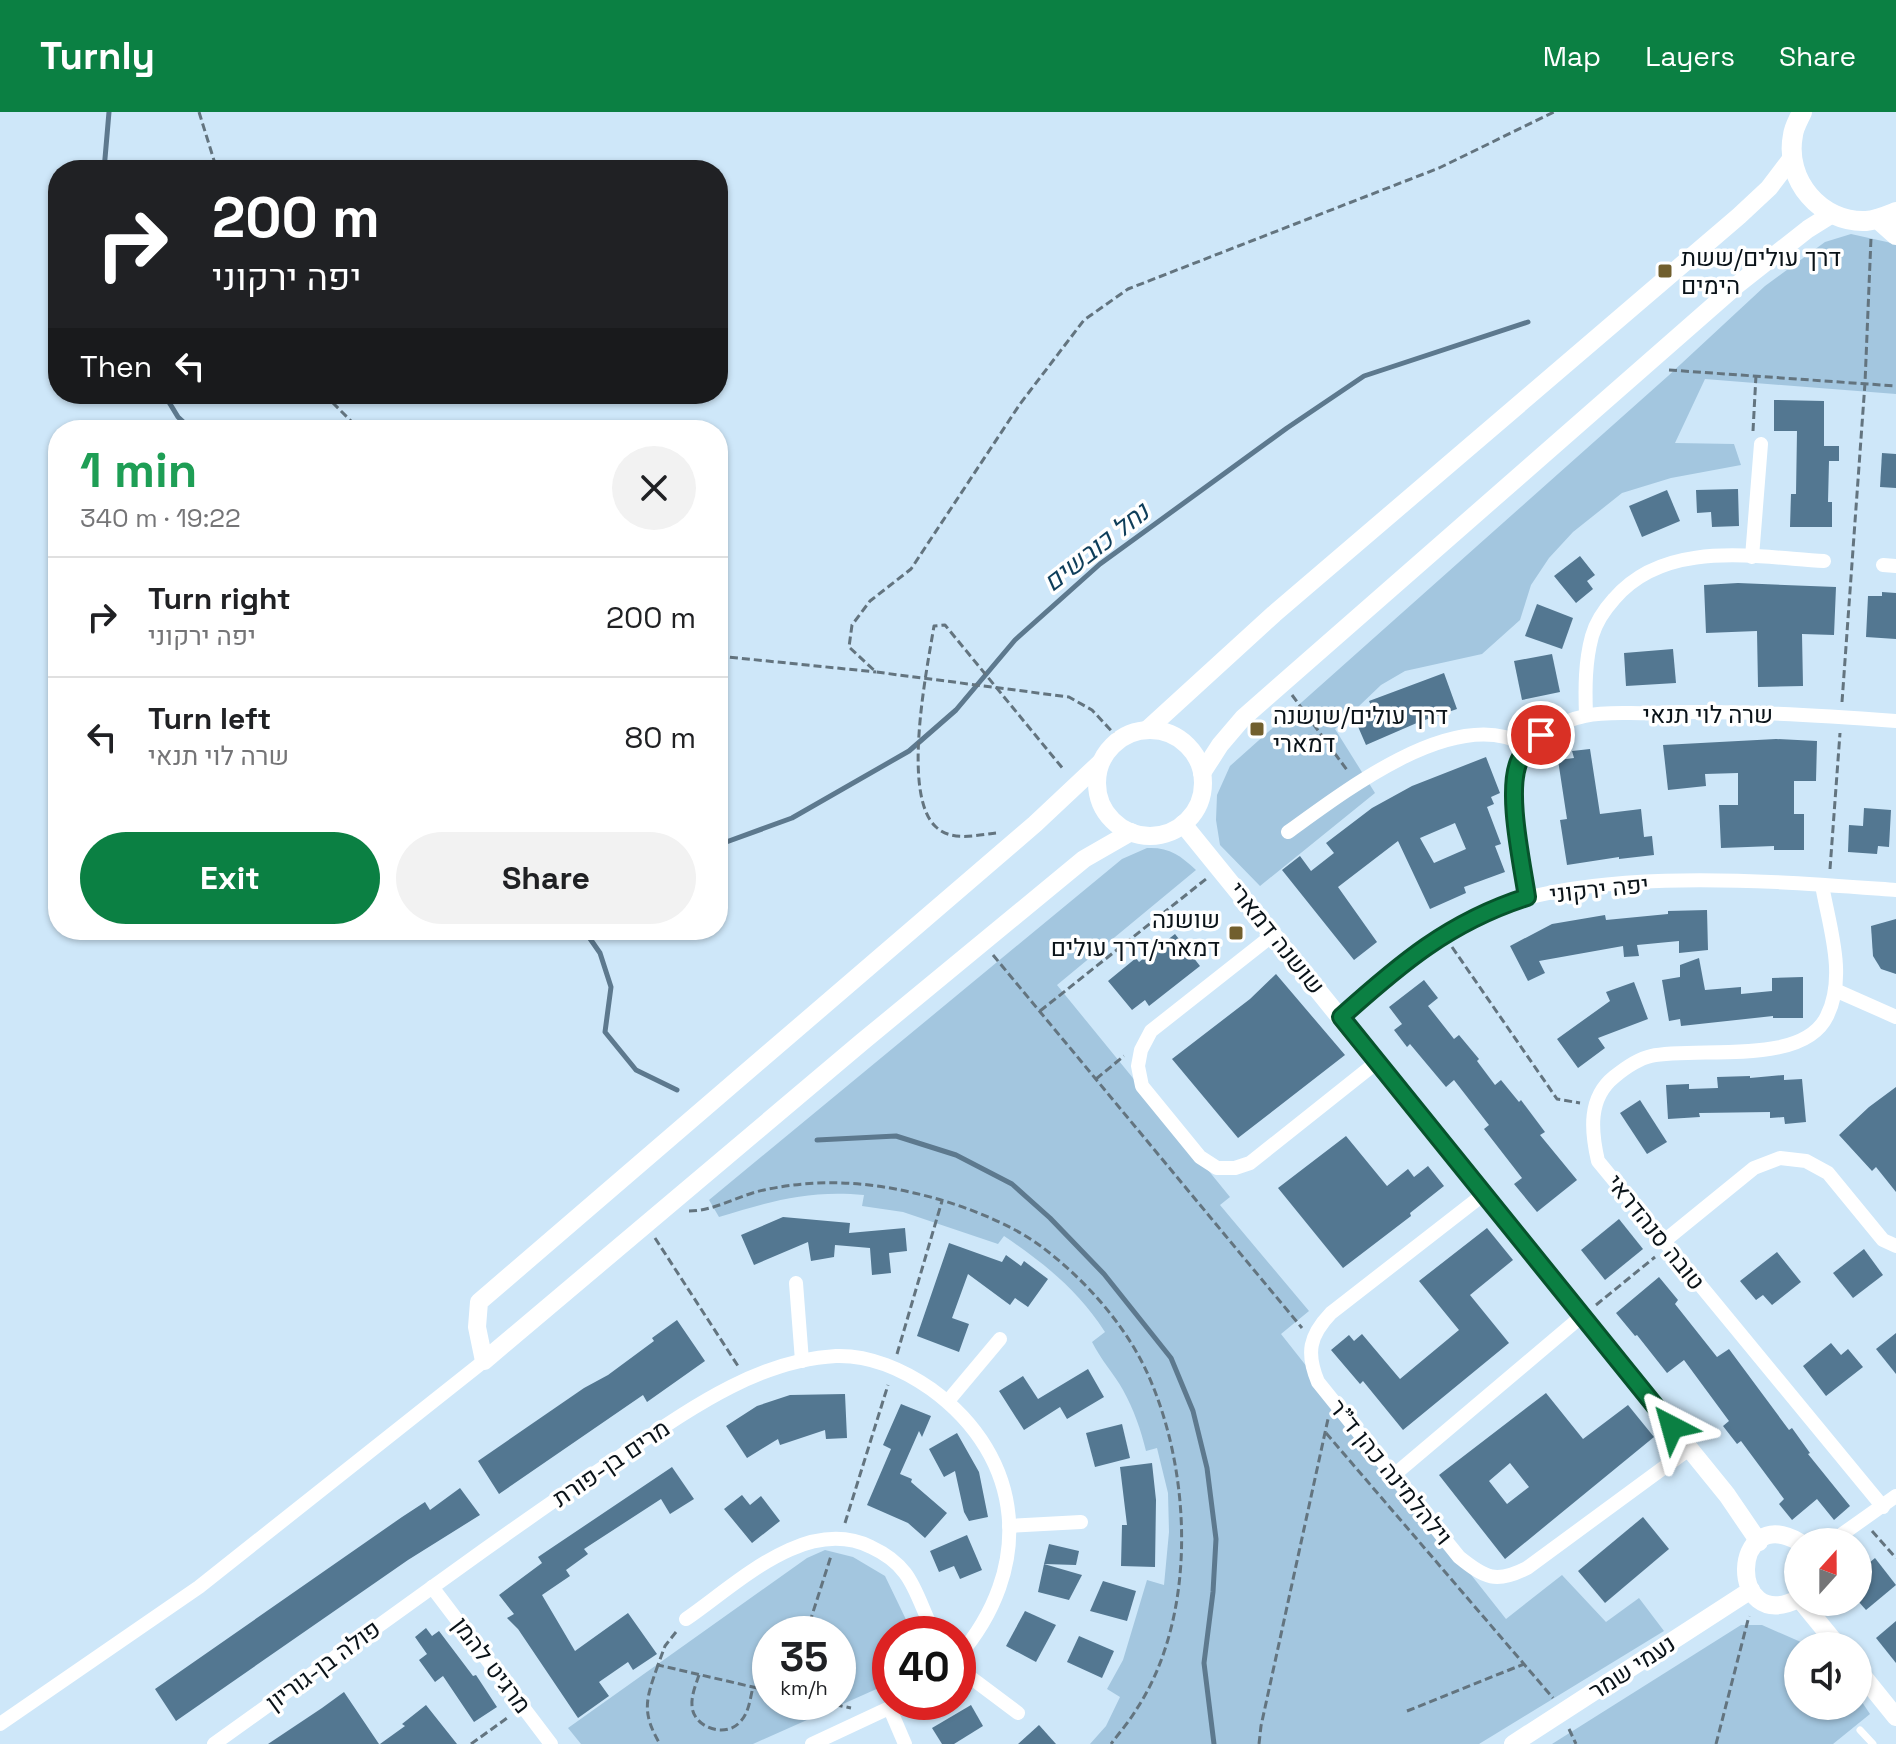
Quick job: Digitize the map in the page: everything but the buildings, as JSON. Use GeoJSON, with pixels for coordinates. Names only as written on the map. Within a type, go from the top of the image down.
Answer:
{"type":"FeatureCollection","features":[{"type":"Feature","properties":{"kind":"main road"},"geometry":{"type":"LineString","coordinates":[[1802,112],[1793,134],[1791,159],[1798,181],[1812,201],[1832,214],[1856,221],[1882,217],[1896,235]]}},
{"type":"Feature","properties":{"kind":"street"},"geometry":{"type":"LineString","coordinates":[[1148,729],[1274,614],[1739,216],[1769,188],[1791,159]]}},
{"type":"Feature","properties":{"kind":"street"},"geometry":{"type":"LineString","coordinates":[[1202,773],[1243,718],[1737,285],[1832,214]]}},
{"type":"Feature","properties":{"kind":"street"},"geometry":{"type":"LineString","coordinates":[[1752,557],[1761,444]]}},
{"type":"Feature","properties":{"kind":"street"},"geometry":{"type":"LineString","coordinates":[[1586,715],[1586,670],[1593,632],[1605,609],[1622,589],[1646,571],[1670,561],[1699,556],[1824,561]]}},
{"type":"Feature","properties":{"kind":"street","name":"שרה לוי תנאי"},"geometry":{"type":"LineString","coordinates":[[1529,746],[1559,725],[1586,715],[1729,712],[1896,721]]}},
{"type":"Feature","properties":{"kind":"street"},"geometry":{"type":"LineString","coordinates":[[1148,729],[1177,737],[1198,759],[1202,773],[1200,802],[1183,824],[1158,835],[1131,832],[1116,824],[1105,812],[1098,797],[1096,780],[1107,750],[1132,732],[1148,729]]}},
{"type":"Feature","properties":{"kind":"street"},"geometry":{"type":"LineString","coordinates":[[1288,832],[1357,782],[1403,758],[1449,740],[1486,735],[1505,737],[1529,746],[1519,760],[1515,778],[1515,802],[1527,897]]}},
{"type":"Feature","properties":{"kind":"street"},"geometry":{"type":"LineString","coordinates":[[484,1361],[477,1327],[479,1302],[1100,763]]}},
{"type":"Feature","properties":{"kind":"street","name":"שושנה דמארי"},"geometry":{"type":"LineString","coordinates":[[1183,824],[1689,1449],[1759,1542]]}},
{"type":"Feature","properties":{"kind":"street"},"geometry":{"type":"LineString","coordinates":[[0,1724],[199,1587],[484,1361],[1084,859],[1131,832]]}},
{"type":"Feature","properties":{"kind":"street","name":"יפה ירקוני"},"geometry":{"type":"LineString","coordinates":[[1341,1017],[1393,969],[1443,934],[1497,906],[1527,897],[1618,884],[1671,882],[1826,885],[1896,890]]}},
{"type":"Feature","properties":{"kind":"street"},"geometry":{"type":"LineString","coordinates":[[1595,1106],[1606,1084],[1627,1066],[1648,1056],[1771,1049],[1799,1042],[1816,1032],[1828,1016],[1837,975],[1826,885]]}},
{"type":"Feature","properties":{"kind":"street"},"geometry":{"type":"LineString","coordinates":[[1274,934],[1151,1031],[1141,1050],[1138,1066],[1142,1086],[1200,1157],[1217,1168],[1235,1168],[1250,1163],[1377,1062]]}},
{"type":"Feature","properties":{"kind":"street"},"geometry":{"type":"LineString","coordinates":[[1835,990],[1896,1017]]}},
{"type":"Feature","properties":{"kind":"street","name":"טובה סנהדראי"},"geometry":{"type":"LineString","coordinates":[[1595,1106],[1593,1125],[1598,1161],[1883,1507]]}},
{"type":"Feature","properties":{"kind":"street"},"geometry":{"type":"LineString","coordinates":[[1665,1244],[1754,1168],[1780,1158],[1806,1161],[1828,1173],[1883,1240],[1896,1246]]}},
{"type":"Feature","properties":{"kind":"street"},"geometry":{"type":"LineString","coordinates":[[1313,1342],[1319,1326],[1331,1313],[1484,1194]]}},
{"type":"Feature","properties":{"kind":"street"},"geometry":{"type":"LineString","coordinates":[[796,1283],[802,1361]]}},
{"type":"Feature","properties":{"kind":"street"},"geometry":{"type":"LineString","coordinates":[[1394,1475],[1582,1316]]}},
{"type":"Feature","properties":{"kind":"street"},"geometry":{"type":"LineString","coordinates":[[948,1401],[1000,1339]]}},
{"type":"Feature","properties":{"kind":"street","name":"וילהלמינה כהן ד\"ר"},"geometry":{"type":"LineString","coordinates":[[1313,1342],[1309,1362],[1318,1382],[1459,1557],[1479,1573],[1497,1579],[1527,1568],[1689,1449]]}},
{"type":"Feature","properties":{"kind":"street","name":"מרים בן-פורת"},"geometry":{"type":"LineString","coordinates":[[432,1587],[652,1434],[747,1380],[802,1361],[836,1356],[865,1359],[918,1379],[948,1401],[988,1447],[1002,1476],[1009,1526],[1007,1559],[999,1590],[976,1632]]}},
{"type":"Feature","properties":{"kind":"street"},"geometry":{"type":"LineString","coordinates":[[1851,1528],[1896,1496]]}},
{"type":"Feature","properties":{"kind":"street"},"geometry":{"type":"LineString","coordinates":[[1009,1526],[1081,1522]]}},
{"type":"Feature","properties":{"kind":"street"},"geometry":{"type":"LineString","coordinates":[[1784,1537],[1778,1535],[1759,1542],[1750,1551],[1745,1564],[1745,1578],[1753,1592],[1773,1604],[1784,1603]]}},
{"type":"Feature","properties":{"kind":"street"},"geometry":{"type":"LineString","coordinates":[[686,1619],[784,1550],[811,1540],[837,1537],[863,1543],[887,1554],[907,1574],[927,1616]]}},
{"type":"Feature","properties":{"kind":"street","name":"מרגיט להמן"},"geometry":{"type":"LineString","coordinates":[[432,1587],[551,1744]]}},
{"type":"Feature","properties":{"kind":"street","name":"פולה בן-גוריון"},"geometry":{"type":"LineString","coordinates":[[214,1744],[432,1587]]}},
{"type":"Feature","properties":{"kind":"street","name":"נעמי שמר"},"geometry":{"type":"LineString","coordinates":[[1513,1744],[1753,1592]]}},
{"type":"Feature","properties":{"kind":"street"},"geometry":{"type":"LineString","coordinates":[[1813,1616],[1826,1632]]}},
{"type":"Feature","properties":{"kind":"street"},"geometry":{"type":"LineString","coordinates":[[976,1682],[1018,1713]]}},
{"type":"Feature","properties":{"kind":"street"},"geometry":{"type":"LineString","coordinates":[[1872,1687],[1896,1717]]}},
{"type":"Feature","properties":{"kind":"street"},"geometry":{"type":"LineString","coordinates":[[812,1744],[872,1716]]}},
{"type":"Feature","properties":{"kind":"street"},"geometry":{"type":"LineString","coordinates":[[899,1720],[905,1744]]}},
{"type":"Feature","properties":{"kind":"lane"},"geometry":{"type":"LineString","coordinates":[[1860,1730],[1873,1744]]}},
{"type":"Feature","properties":{"kind":"path"},"geometry":{"type":"LineString","coordinates":[[199,112],[200,125],[213,160]]}},
{"type":"Feature","properties":{"kind":"path"},"geometry":{"type":"LineString","coordinates":[[876,672],[849,647],[852,625],[870,601],[911,569],[1020,404],[1084,320],[1128,289],[1439,168],[1554,112]]}},
{"type":"Feature","properties":{"kind":"path"},"geometry":{"type":"LineString","coordinates":[[1826,885],[1865,383],[1882,217]]}},
{"type":"Feature","properties":{"kind":"path"},"geometry":{"type":"LineString","coordinates":[[1641,368],[1896,386]]}},
{"type":"Feature","properties":{"kind":"path"},"geometry":{"type":"LineString","coordinates":[[1756,375],[1752,443],[1761,444]]}},
{"type":"Feature","properties":{"kind":"path"},"geometry":{"type":"LineString","coordinates":[[334,404],[350,420]]}},
{"type":"Feature","properties":{"kind":"path"},"geometry":{"type":"LineString","coordinates":[[997,833],[960,837],[937,829],[925,814],[917,744],[934,626],[945,625],[1076,786]]}},
{"type":"Feature","properties":{"kind":"path"},"geometry":{"type":"LineString","coordinates":[[728,657],[1069,697],[1092,710],[1119,739]]}},
{"type":"Feature","properties":{"kind":"path"},"geometry":{"type":"LineString","coordinates":[[1283,683],[1357,782]]}},
{"type":"Feature","properties":{"kind":"path"},"geometry":{"type":"LineString","coordinates":[[1040,1011],[1220,868]]}},
{"type":"Feature","properties":{"kind":"path"},"geometry":{"type":"LineString","coordinates":[[1443,934],[1557,1099],[1595,1106]]}},
{"type":"Feature","properties":{"kind":"path"},"geometry":{"type":"LineString","coordinates":[[983,943],[1313,1342]]}},
{"type":"Feature","properties":{"kind":"path"},"geometry":{"type":"LineString","coordinates":[[1096,1079],[1131,1050],[1141,1050]]}},
{"type":"Feature","properties":{"kind":"path"},"geometry":{"type":"LineString","coordinates":[[667,1207],[678,1211],[701,1211],[762,1190],[810,1182],[859,1182],[916,1193],[955,1204],[1040,1245],[1080,1280],[1117,1322],[1144,1365],[1163,1415],[1175,1460],[1182,1509],[1174,1617],[1156,1671],[1138,1709],[1111,1744]]}},
{"type":"Feature","properties":{"kind":"path"},"geometry":{"type":"LineString","coordinates":[[646,1225],[747,1380]]}},
{"type":"Feature","properties":{"kind":"path"},"geometry":{"type":"LineString","coordinates":[[1582,1316],[1665,1244]]}},
{"type":"Feature","properties":{"kind":"path"},"geometry":{"type":"LineString","coordinates":[[1259,1744],[1332,1399]]}},
{"type":"Feature","properties":{"kind":"path"},"geometry":{"type":"LineString","coordinates":[[1326,1433],[1564,1711]]}},
{"type":"Feature","properties":{"kind":"path"},"geometry":{"type":"LineString","coordinates":[[1863,1520],[1896,1558]]}},
{"type":"Feature","properties":{"kind":"path"},"geometry":{"type":"LineString","coordinates":[[812,1616],[837,1537]]}},
{"type":"Feature","properties":{"kind":"path"},"geometry":{"type":"LineString","coordinates":[[1716,1744],[1753,1592]]}},
{"type":"Feature","properties":{"kind":"path"},"geometry":{"type":"LineString","coordinates":[[660,1744],[649,1725],[646,1708],[665,1646],[686,1619]]}},
{"type":"Feature","properties":{"kind":"path"},"geometry":{"type":"LineString","coordinates":[[1407,1711],[1524,1664]]}},
{"type":"Feature","properties":{"kind":"path"},"geometry":{"type":"LineString","coordinates":[[658,1665],[752,1687]]}},
{"type":"Feature","properties":{"kind":"path"},"geometry":{"type":"LineString","coordinates":[[699,1675],[691,1702],[693,1716],[702,1725],[714,1729],[729,1730],[739,1723],[747,1711],[752,1691]]}},
{"type":"Feature","properties":{"kind":"path"},"geometry":{"type":"LineString","coordinates":[[471,1744],[524,1707]]}},
{"type":"Feature","properties":{"kind":"shaded area"},"geometry":{"type":"Polygon","coordinates":[[[1851,234],[1896,244],[1896,394],[1705,379],[1675,443],[1734,444],[1741,465],[1671,478],[1622,493],[1573,532],[1549,558],[1531,585],[1520,620],[1482,654],[1405,671],[1381,685],[1335,729],[1375,793],[1260,886],[1220,845],[1216,820],[1217,795],[1230,766],[1765,286],[1825,242],[1851,234]]]}},
{"type":"Feature","properties":{"kind":"shaded area"},"geometry":{"type":"Polygon","coordinates":[[[1147,848],[1174,853],[1196,870],[1057,985],[1230,1197],[1220,1205],[1309,1311],[1281,1334],[1506,1619],[1562,1575],[1606,1622],[1639,1598],[1664,1631],[1479,1744],[1090,1744],[1106,1726],[1120,1697],[1107,1689],[1123,1660],[1147,1580],[1164,1585],[1169,1532],[1168,1493],[1157,1448],[1146,1451],[1127,1398],[1092,1342],[1105,1332],[1095,1317],[1060,1279],[1004,1236],[998,1244],[903,1212],[862,1206],[864,1195],[825,1194],[790,1198],[719,1217],[709,1200],[1122,859],[1147,848]]]}},
{"type":"Feature","properties":{"kind":"shaded area"},"geometry":{"type":"Polygon","coordinates":[[[825,1550],[853,1557],[885,1576],[904,1616],[872,1616],[872,1691],[856,1698],[856,1616],[752,1616],[752,1720],[807,1720],[753,1744],[581,1744],[568,1728],[807,1558],[825,1550]]]}},
{"type":"Feature","properties":{"kind":"shaded area"},"geometry":{"type":"Polygon","coordinates":[[[1741,1625],[1762,1625],[1784,1635],[1784,1720],[1863,1720],[1833,1744],[1552,1744],[1741,1625]]]}},
{"type":"Feature","properties":{"kind":"waterway","name":"נחל כובשים"},"geometry":{"type":"LineString","coordinates":[[105,160],[109,112]]}},
{"type":"Feature","properties":{"kind":"waterway","name":"נחל כובשים"},"geometry":{"type":"LineString","coordinates":[[728,841],[792,818],[909,751],[956,710],[1015,640],[1100,564],[1364,376],[1528,322]]}},
{"type":"Feature","properties":{"kind":"waterway","name":"נחל כובשים"},"geometry":{"type":"LineString","coordinates":[[170,404],[181,420]]}},
{"type":"Feature","properties":{"kind":"waterway"},"geometry":{"type":"LineString","coordinates":[[591,940],[600,953],[611,987],[605,1032],[636,1070],[677,1090]]}},
{"type":"Feature","properties":{"kind":"waterway"},"geometry":{"type":"LineString","coordinates":[[817,1140],[896,1136],[956,1155],[1012,1184],[1104,1274],[1171,1358],[1193,1411],[1207,1468],[1216,1539],[1204,1663],[1214,1744]]}},
{"type":"Feature","properties":{"kind":"place","name":"דרך עולים/ששת הימים"},"geometry":{"type":"Point","coordinates":[1665,271]}},
{"type":"Feature","properties":{"kind":"place","name":"דרך עולים/שושנה דמארי"},"geometry":{"type":"Point","coordinates":[1257,729]}},
{"type":"Feature","properties":{"kind":"place","name":"שושנה דמארי/דרך עולים"},"geometry":{"type":"Point","coordinates":[1236,933]}},
{"type":"Feature","properties":{"kind":"route"},"geometry":{"type":"LineString","coordinates":[[1541,735],[1519,760],[1515,778],[1515,802],[1527,897],[1466,920],[1430,942],[1393,969],[1341,1017],[1672,1427]]}}]}
